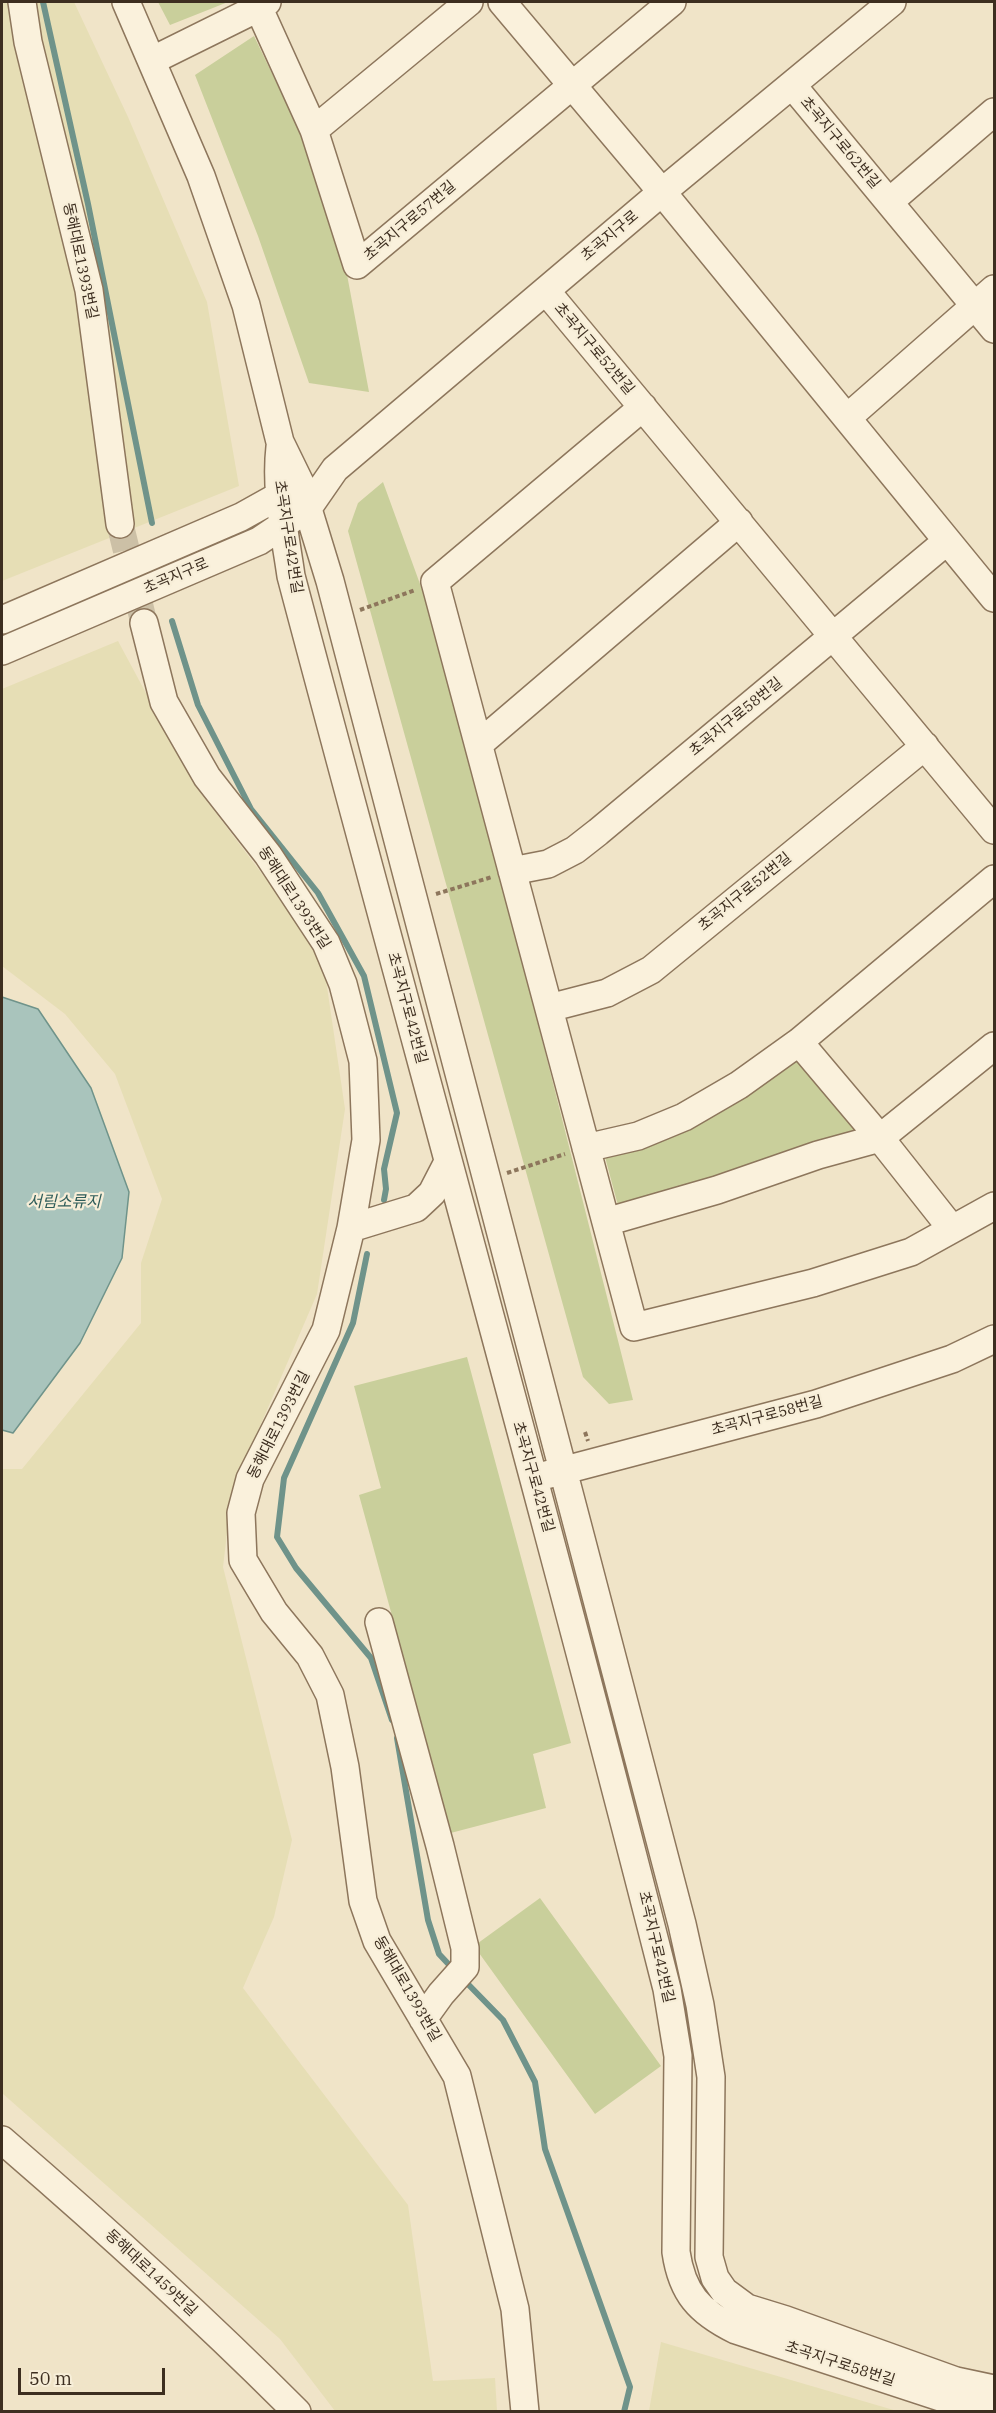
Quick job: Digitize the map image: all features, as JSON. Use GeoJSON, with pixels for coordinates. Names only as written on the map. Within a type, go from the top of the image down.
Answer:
{"type":"FeatureCollection","features":[{"type":"Feature","properties":{"kind":"street","name":"동해대로1393번길"},"geometry":{"type":"LineString","coordinates":[[22,2],[28,42],[89,290],[120,524]]}},
{"type":"Feature","properties":{"kind":"street","name":"초곡지구로42번길"},"geometry":{"type":"LineString","coordinates":[[126,2],[153,60],[201,176],[246,305],[295,496],[339,618],[488,1178],[644,1787],[682,1924],[700,2005],[711,2077],[709,2257],[715,2278],[723,2291]]}},
{"type":"Feature","properties":{"kind":"street"},"geometry":{"type":"LineString","coordinates":[[314,130],[469,2]]}},
{"type":"Feature","properties":{"kind":"street"},"geometry":{"type":"LineString","coordinates":[[502,2],[662,192],[994,598]]}},
{"type":"Feature","properties":{"kind":"street","name":"초곡지구로57번길"},"geometry":{"type":"LineString","coordinates":[[153,60],[261,3],[314,130],[357,265],[672,2]]}},
{"type":"Feature","properties":{"kind":"street","name":"초곡지구로"},"geometry":{"type":"LineString","coordinates":[[2,620],[295,496],[330,474],[662,192],[892,2]]}},
{"type":"Feature","properties":{"kind":"street","name":"초곡지구로62번길"},"geometry":{"type":"LineString","coordinates":[[792,85],[889,202],[985,298],[994,329]]}},
{"type":"Feature","properties":{"kind":"street","name":"초곡지구로62번길"},"geometry":{"type":"LineString","coordinates":[[889,202],[994,112]]}},
{"type":"Feature","properties":{"kind":"street","name":"초곡지구로52번길"},"geometry":{"type":"LineString","coordinates":[[546,291],[994,830]]}},
{"type":"Feature","properties":{"kind":"street"},"geometry":{"type":"LineString","coordinates":[[847,418],[985,298]]}},
{"type":"Feature","properties":{"kind":"street","name":"초곡지구로52번길"},"geometry":{"type":"LineString","coordinates":[[435,582],[643,407]]}},
{"type":"Feature","properties":{"kind":"street","name":"초곡지구로"},"geometry":{"type":"LineString","coordinates":[[2,651],[259,541],[283,525],[295,496]]}},
{"type":"Feature","properties":{"kind":"street"},"geometry":{"type":"LineString","coordinates":[[479,744],[739,522]]}},
{"type":"Feature","properties":{"kind":"street","name":"초곡지구로42번길"},"geometry":{"type":"LineString","coordinates":[[283,525],[291,576],[468,1240],[534,1478],[667,1989],[678,2056],[676,2252],[679,2274],[689,2294],[699,2306]]}},
{"type":"Feature","properties":{"kind":"street","name":"초곡지구로58번길"},"geometry":{"type":"LineString","coordinates":[[512,871],[548,864],[574,850],[947,541]]}},
{"type":"Feature","properties":{"kind":"street"},"geometry":{"type":"LineString","coordinates":[[435,582],[634,1327],[813,1283],[911,1252],[994,1206]]}},
{"type":"Feature","properties":{"kind":"street","name":"동해대로1393번길"},"geometry":{"type":"LineString","coordinates":[[144,623],[164,702],[207,777],[268,855],[326,943],[343,984],[363,1061],[366,1140],[351,1228],[326,1330],[250,1479],[241,1514],[243,1560],[274,1612],[310,1656],[330,1695],[345,1767],[363,1901],[377,1941],[457,2076],[515,2309],[525,2412]]}},
{"type":"Feature","properties":{"kind":"street"},"geometry":{"type":"LineString","coordinates":[[323,696],[357,685]]}},
{"type":"Feature","properties":{"kind":"street","name":"초곡지구로52번길"},"geometry":{"type":"LineString","coordinates":[[549,1008],[607,993],[651,970],[925,746]]}},
{"type":"Feature","properties":{"kind":"street"},"geometry":{"type":"LineString","coordinates":[[586,1148],[638,1136],[684,1118],[739,1085],[799,1042],[994,879]]}},
{"type":"Feature","properties":{"kind":"street"},"geometry":{"type":"LineString","coordinates":[[799,1042],[880,1138],[952,1229]]}},
{"type":"Feature","properties":{"kind":"street"},"geometry":{"type":"LineString","coordinates":[[606,1222],[717,1190],[818,1155],[880,1138],[994,1046]]}},
{"type":"Feature","properties":{"kind":"street"},"geometry":{"type":"LineString","coordinates":[[351,1228],[416,1208],[432,1193],[448,1162]]}},
{"type":"Feature","properties":{"kind":"street"},"geometry":{"type":"LineString","coordinates":[[416,1208],[444,1217],[468,1240]]}},
{"type":"Feature","properties":{"kind":"street","name":"초곡지구로58번길"},"geometry":{"type":"LineString","coordinates":[[534,1478],[816,1404],[952,1359],[994,1339]]}},
{"type":"Feature","properties":{"kind":"street"},"geometry":{"type":"LineString","coordinates":[[379,1622],[465,1948],[465,1967],[423,2019]]}},
{"type":"Feature","properties":{"kind":"street","name":"동해대로1459번길"},"geometry":{"type":"LineString","coordinates":[[2,2140],[106,2230],[297,2412]]}},
{"type":"Feature","properties":{"kind":"street","name":"초곡지구로58번길"},"geometry":{"type":"LineString","coordinates":[[723,2291],[747,2308],[956,2381],[994,2389]]}},
{"type":"Feature","properties":{"kind":"street","name":"초곡지구로58번길"},"geometry":{"type":"LineString","coordinates":[[699,2306],[716,2320],[736,2330],[986,2412]]}},
{"type":"Feature","properties":{"kind":"path"},"geometry":{"type":"LineString","coordinates":[[339,618],[435,582]]}},
{"type":"Feature","properties":{"kind":"path"},"geometry":{"type":"LineString","coordinates":[[414,901],[512,871]]}},
{"type":"Feature","properties":{"kind":"path"},"geometry":{"type":"LineString","coordinates":[[488,1178],[586,1148]]}},
{"type":"Feature","properties":{"kind":"shaded area"},"geometry":{"type":"Polygon","coordinates":[[[2,2],[74,2],[128,117],[207,302],[239,486],[2,581],[2,2]]]}},
{"type":"Feature","properties":{"kind":"shaded area"},"geometry":{"type":"Polygon","coordinates":[[[118,641],[197,788],[322,953],[345,1109],[317,1294],[232,1491],[223,1567],[292,1840],[274,1917],[243,1988],[408,2205],[433,2381],[495,2378],[497,2411],[335,2411],[280,2339],[2,2093],[2,1469],[22,1469],[141,1323],[141,1263],[162,1199],[115,1074],[65,1014],[2,966],[2,689],[118,641]]]}},
{"type":"Feature","properties":{"kind":"shaded area"},"geometry":{"type":"Polygon","coordinates":[[[661,2342],[897,2411],[649,2411],[661,2342]]]}},
{"type":"Feature","properties":{"kind":"green space"},"geometry":{"type":"Polygon","coordinates":[[[158,2],[228,2],[170,25],[158,2]]]}},
{"type":"Feature","properties":{"kind":"green space"},"geometry":{"type":"Polygon","coordinates":[[[254,36],[303,138],[345,264],[369,392],[309,383],[258,236],[195,75],[254,36]]]}},
{"type":"Feature","properties":{"kind":"green space"},"geometry":{"type":"Polygon","coordinates":[[[383,482],[424,595],[501,877],[633,1400],[609,1404],[583,1377],[348,531],[358,503],[383,482]]]}},
{"type":"Feature","properties":{"kind":"green space"},"geometry":{"type":"Polygon","coordinates":[[[796,1054],[860,1133],[620,1213],[605,1157],[796,1054]]]}},
{"type":"Feature","properties":{"kind":"green space"},"geometry":{"type":"Polygon","coordinates":[[[467,1357],[571,1743],[533,1754],[546,1808],[443,1835],[432,1774],[435,1773],[359,1495],[381,1488],[354,1386],[467,1357]]]}},
{"type":"Feature","properties":{"kind":"green space"},"geometry":{"type":"Polygon","coordinates":[[[540,1898],[661,2066],[595,2114],[474,1946],[540,1898]]]}},
{"type":"Feature","properties":{"kind":"water","name":"서림소류지"},"geometry":{"type":"Polygon","coordinates":[[[2,997],[38,1009],[91,1088],[129,1192],[122,1258],[80,1343],[13,1433],[2,1430],[2,997]]]}},
{"type":"Feature","properties":{"kind":"waterway"},"geometry":{"type":"LineString","coordinates":[[43,2],[88,204],[152,523]]}},
{"type":"Feature","properties":{"kind":"waterway"},"geometry":{"type":"LineString","coordinates":[[172,621],[198,705],[251,809],[318,893],[364,976],[397,1113],[384,1169],[386,1189],[384,1200]]}},
{"type":"Feature","properties":{"kind":"waterway"},"geometry":{"type":"LineString","coordinates":[[367,1254],[353,1323],[284,1478],[277,1537],[296,1568],[371,1658],[392,1720]]}},
{"type":"Feature","properties":{"kind":"waterway"},"geometry":{"type":"LineString","coordinates":[[397,1738],[428,1920],[439,1954],[454,1970]]}},
{"type":"Feature","properties":{"kind":"waterway"},"geometry":{"type":"LineString","coordinates":[[463,1979],[503,2020],[535,2082],[545,2149],[630,2387],[624,2412]]}},
{"type":"Feature","properties":{"kind":"tunnel"},"geometry":{"type":"LineString","coordinates":[[120,524],[144,623]]}}]}
